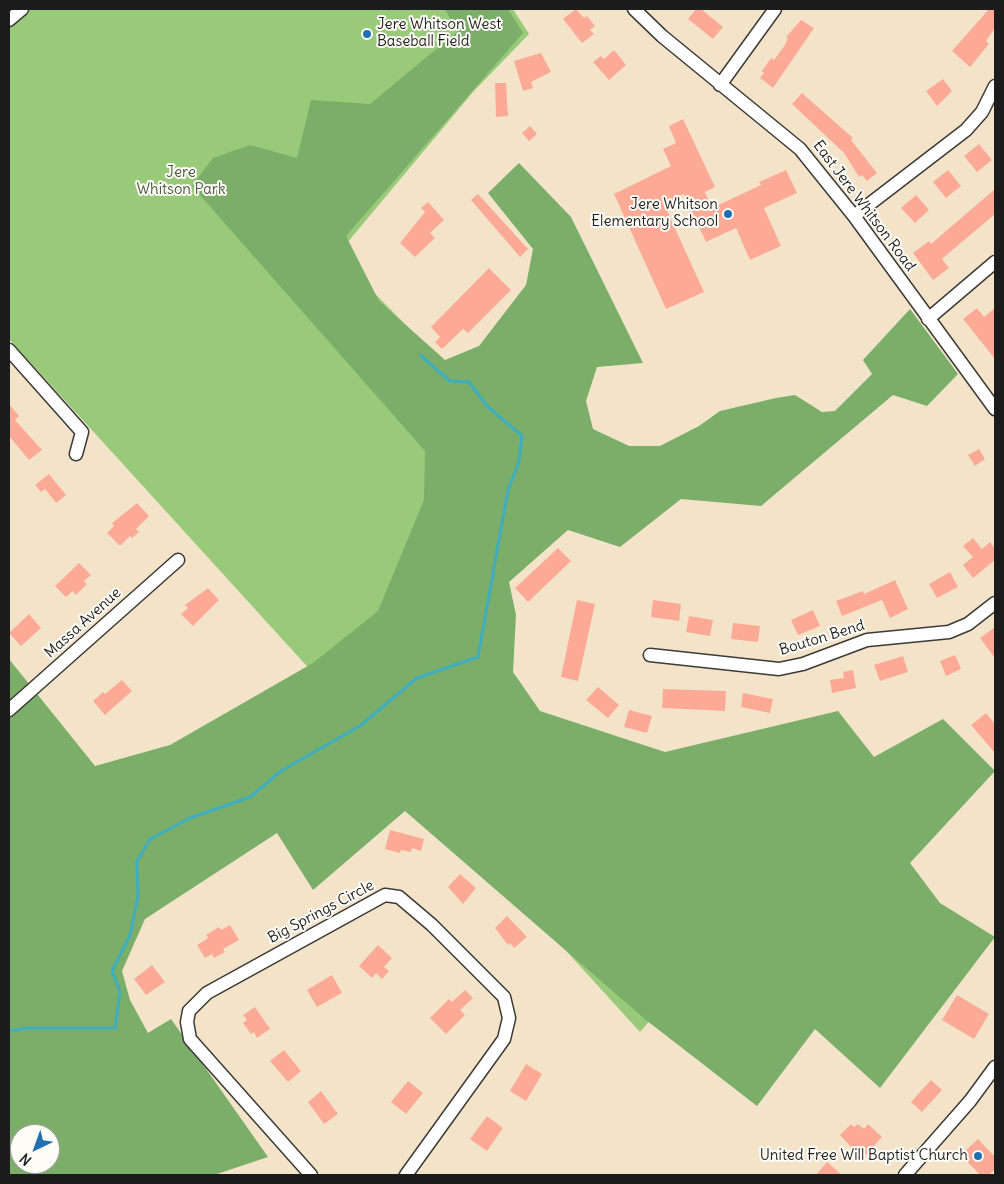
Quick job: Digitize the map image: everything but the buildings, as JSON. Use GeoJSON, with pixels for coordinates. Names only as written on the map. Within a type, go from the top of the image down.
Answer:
{"type":"FeatureCollection","features":[{"type":"Feature","properties":{"kind":"street"},"geometry":{"type":"LineString","coordinates":[[9,20],[22,9]]}},
{"type":"Feature","properties":{"kind":"street","name":"East Jere Whitson Road"},"geometry":{"type":"LineString","coordinates":[[634,9],[662,36],[720,85],[800,149],[854,216],[995,409]]}},
{"type":"Feature","properties":{"kind":"street"},"geometry":{"type":"LineString","coordinates":[[720,85],[775,9]]}},
{"type":"Feature","properties":{"kind":"street"},"geometry":{"type":"LineString","coordinates":[[854,216],[966,130],[982,112],[995,86]]}},
{"type":"Feature","properties":{"kind":"street"},"geometry":{"type":"LineString","coordinates":[[928,319],[995,262]]}},
{"type":"Feature","properties":{"kind":"street"},"geometry":{"type":"LineString","coordinates":[[9,350],[82,432],[76,454]]}},
{"type":"Feature","properties":{"kind":"street","name":"Massa Avenue"},"geometry":{"type":"LineString","coordinates":[[9,709],[178,560]]}},
{"type":"Feature","properties":{"kind":"street","name":"Bouton Bend"},"geometry":{"type":"LineString","coordinates":[[650,655],[779,669],[803,664],[867,640],[949,632],[968,624],[995,603]]}},
{"type":"Feature","properties":{"kind":"street","name":"Big Springs Circle"},"geometry":{"type":"LineString","coordinates":[[311,1175],[190,1039],[187,1022],[189,1011],[207,993],[385,895],[399,897],[432,925],[504,998],[509,1018],[504,1039],[406,1175]]}},
{"type":"Feature","properties":{"kind":"street"},"geometry":{"type":"LineString","coordinates":[[905,1175],[970,1101],[995,1068]]}},
{"type":"Feature","properties":{"kind":"green space","name":"Jere Whitson Park"},"geometry":{"type":"Polygon","coordinates":[[[30,9],[513,9],[529,34],[473,92],[337,255],[450,370],[505,578],[493,671],[536,727],[820,826],[640,1032],[9,339],[9,26],[30,9]]]}},
{"type":"Feature","properties":{"kind":"green space"},"geometry":{"type":"Polygon","coordinates":[[[445,9],[508,9],[523,33],[346,236],[379,301],[445,360],[479,346],[526,285],[533,249],[488,193],[519,163],[571,217],[643,363],[597,367],[586,401],[593,429],[629,446],[660,446],[699,426],[720,411],[776,398],[795,395],[822,412],[835,411],[872,374],[863,360],[910,309],[958,374],[927,406],[893,395],[761,506],[681,499],[620,547],[568,530],[509,582],[516,615],[513,672],[540,711],[665,752],[838,711],[874,757],[943,719],[995,771],[910,863],[940,903],[995,937],[880,1088],[815,1029],[757,1106],[646,1020],[405,811],[313,890],[277,833],[145,919],[122,971],[130,1000],[148,1033],[171,1019],[268,1157],[214,1175],[9,1175],[9,659],[95,766],[170,745],[313,663],[378,611],[424,500],[425,451],[192,186],[213,158],[250,145],[297,158],[311,100],[370,104],[457,32],[445,9]]]}},
{"type":"Feature","properties":{"kind":"waterway"},"geometry":{"type":"LineString","coordinates":[[9,1031],[28,1028],[115,1028],[120,992],[112,971],[130,935],[138,897],[137,861],[150,839],[190,818],[250,797],[281,771],[360,726],[417,678],[478,657],[508,490],[519,462],[522,436],[487,406],[469,382],[450,381],[420,355]]}},
{"type":"Feature","properties":{"kind":"place","name":"Jere Whitson West Baseball Field"},"geometry":{"type":"Point","coordinates":[367,34]}},
{"type":"Feature","properties":{"kind":"place","name":"Jere Whitson Elementary School"},"geometry":{"type":"Point","coordinates":[728,214]}},
{"type":"Feature","properties":{"kind":"place","name":"United Free Will Baptist Church"},"geometry":{"type":"Point","coordinates":[978,1156]}}]}
